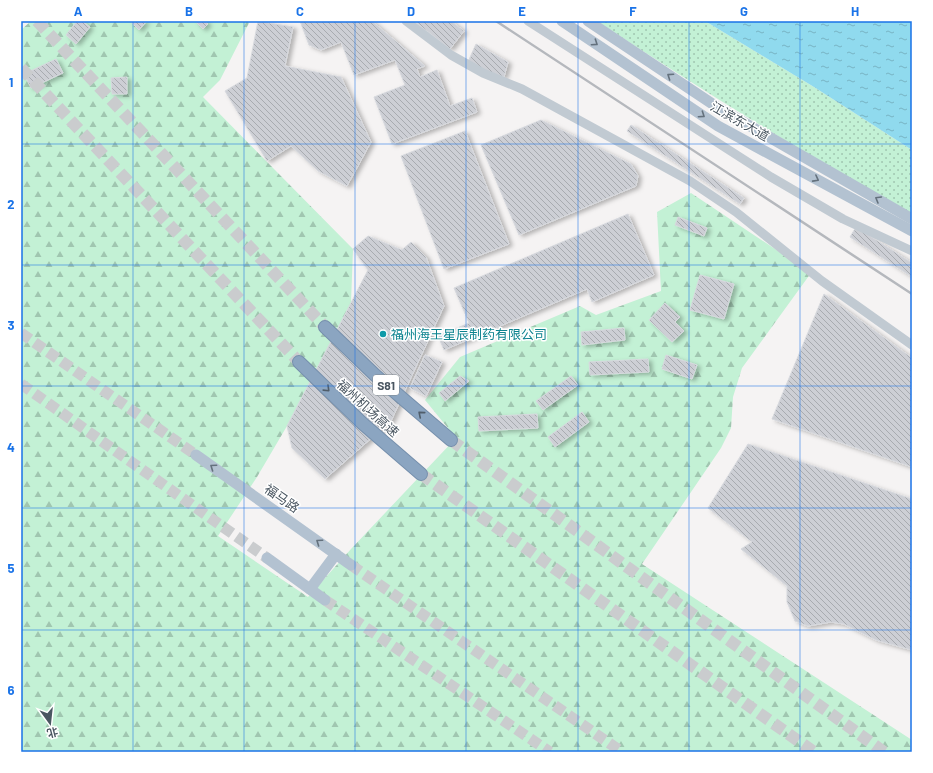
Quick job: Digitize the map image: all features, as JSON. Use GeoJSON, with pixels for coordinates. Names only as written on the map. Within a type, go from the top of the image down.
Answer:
{"type":"FeatureCollection","features":[{"type":"Feature","properties":{"kind":"highway","name":"S81"},"geometry":{"type":"LineString","coordinates":[[325,327],[374,375],[451,440]]}},
{"type":"Feature","properties":{"kind":"highway","name":"福州机场高速"},"geometry":{"type":"LineString","coordinates":[[298,362],[362,423],[421,474]]}},
{"type":"Feature","properties":{"kind":"main road","name":"江滨东大道"},"geometry":{"type":"LineString","coordinates":[[562,21],[718,126],[912,231]]}},
{"type":"Feature","properties":{"kind":"main road"},"geometry":{"type":"LineString","coordinates":[[588,21],[717,107],[912,219]]}},
{"type":"Feature","properties":{"kind":"main road","name":"福马路"},"geometry":{"type":"LineString","coordinates":[[196,455],[351,564]]}},
{"type":"Feature","properties":{"kind":"main road"},"geometry":{"type":"LineString","coordinates":[[310,589],[336,554]]}},
{"type":"Feature","properties":{"kind":"main road"},"geometry":{"type":"LineString","coordinates":[[267,558],[325,600]]}},
{"type":"Feature","properties":{"kind":"street"},"geometry":{"type":"LineString","coordinates":[[406,21],[451,55],[483,73],[522,89],[690,181],[736,212],[822,281],[912,346]]}},
{"type":"Feature","properties":{"kind":"street"},"geometry":{"type":"LineString","coordinates":[[528,21],[771,177],[843,219],[912,250]]}},
{"type":"Feature","properties":{"kind":"green space"},"geometry":{"type":"Polygon","coordinates":[[[31,21],[250,21],[220,80],[203,97],[353,249],[351,303],[287,426],[257,477],[218,536],[308,597],[351,549],[456,438],[425,400],[460,357],[580,306],[596,315],[661,291],[657,212],[691,193],[811,273],[742,368],[733,397],[731,428],[721,448],[642,564],[912,740],[912,752],[21,752],[21,30],[31,21]]]}},
{"type":"Feature","properties":{"kind":"green space"},"geometry":{"type":"Polygon","coordinates":[[[597,21],[705,21],[814,87],[912,150],[912,214],[753,120],[597,21]]]}},
{"type":"Feature","properties":{"kind":"water"},"geometry":{"type":"Polygon","coordinates":[[[705,21],[912,21],[912,150],[814,87],[705,21]]]}},
{"type":"Feature","properties":{"kind":"building"},"geometry":{"type":"Polygon","coordinates":[[[77,21],[82,21],[90,27],[76,44],[66,35],[77,21]]]}},
{"type":"Feature","properties":{"kind":"building"},"geometry":{"type":"Polygon","coordinates":[[[130,21],[145,21],[146,22],[139,30],[130,21]]]}},
{"type":"Feature","properties":{"kind":"building"},"geometry":{"type":"Polygon","coordinates":[[[195,21],[205,21],[208,24],[203,29],[195,21]]]}},
{"type":"Feature","properties":{"kind":"building"},"geometry":{"type":"Polygon","coordinates":[[[258,21],[293,27],[285,66],[341,77],[371,142],[347,186],[318,171],[291,146],[267,161],[225,91],[247,78],[258,21]]]}},
{"type":"Feature","properties":{"kind":"building"},"geometry":{"type":"Polygon","coordinates":[[[300,21],[372,21],[425,66],[417,69],[420,77],[437,70],[450,106],[472,98],[477,112],[392,144],[374,97],[405,85],[395,60],[354,75],[341,42],[321,50],[309,45],[300,21]]]}},
{"type":"Feature","properties":{"kind":"building"},"geometry":{"type":"Polygon","coordinates":[[[414,21],[451,21],[464,31],[450,49],[414,21]]]}},
{"type":"Feature","properties":{"kind":"building"},"geometry":{"type":"Polygon","coordinates":[[[476,44],[508,62],[504,77],[467,64],[476,44]]]}},
{"type":"Feature","properties":{"kind":"building"},"geometry":{"type":"Polygon","coordinates":[[[56,59],[63,73],[31,88],[24,74],[56,59]]]}},
{"type":"Feature","properties":{"kind":"building"},"geometry":{"type":"Polygon","coordinates":[[[127,77],[127,94],[112,94],[111,78],[127,77]]]}},
{"type":"Feature","properties":{"kind":"building"},"geometry":{"type":"Polygon","coordinates":[[[541,120],[631,164],[638,176],[636,186],[519,235],[481,145],[541,120]]]}},
{"type":"Feature","properties":{"kind":"building"},"geometry":{"type":"Polygon","coordinates":[[[631,125],[744,198],[740,204],[627,131],[631,125]]]}},
{"type":"Feature","properties":{"kind":"building"},"geometry":{"type":"Polygon","coordinates":[[[465,131],[509,244],[444,269],[401,156],[465,131]]]}},
{"type":"Feature","properties":{"kind":"building","name":"福州海王星辰制药有限公司"},"geometry":{"type":"Polygon","coordinates":[[[628,214],[654,275],[592,302],[587,289],[444,350],[438,336],[469,323],[454,288],[628,214]]]}},
{"type":"Feature","properties":{"kind":"building"},"geometry":{"type":"Polygon","coordinates":[[[678,217],[707,228],[704,236],[675,225],[678,217]]]}},
{"type":"Feature","properties":{"kind":"building"},"geometry":{"type":"Polygon","coordinates":[[[856,227],[912,263],[912,277],[850,237],[856,227]]]}},
{"type":"Feature","properties":{"kind":"building","name":"福州海王星辰制药有限公司"},"geometry":{"type":"Polygon","coordinates":[[[368,236],[402,250],[411,242],[426,257],[444,306],[391,421],[325,479],[292,448],[287,426],[368,270],[353,249],[368,236]]]}},
{"type":"Feature","properties":{"kind":"building"},"geometry":{"type":"Polygon","coordinates":[[[700,275],[734,284],[724,319],[690,310],[700,275]]]}},
{"type":"Feature","properties":{"kind":"building"},"geometry":{"type":"Polygon","coordinates":[[[824,294],[912,358],[912,467],[772,419],[824,294]]]}},
{"type":"Feature","properties":{"kind":"building"},"geometry":{"type":"Polygon","coordinates":[[[665,303],[680,317],[675,322],[684,331],[672,342],[649,320],[665,303]]]}},
{"type":"Feature","properties":{"kind":"building"},"geometry":{"type":"Polygon","coordinates":[[[624,328],[625,340],[582,345],[581,332],[624,328]]]}},
{"type":"Feature","properties":{"kind":"building","name":"福州海王星辰制药有限公司"},"geometry":{"type":"Polygon","coordinates":[[[425,355],[442,362],[426,396],[410,388],[425,355]]]}},
{"type":"Feature","properties":{"kind":"building"},"geometry":{"type":"Polygon","coordinates":[[[666,355],[697,365],[692,379],[662,369],[666,355]]]}},
{"type":"Feature","properties":{"kind":"building"},"geometry":{"type":"Polygon","coordinates":[[[648,359],[649,372],[590,375],[589,362],[648,359]]]}},
{"type":"Feature","properties":{"kind":"building"},"geometry":{"type":"Polygon","coordinates":[[[460,376],[469,381],[445,401],[439,393],[460,376]]]}},
{"type":"Feature","properties":{"kind":"building"},"geometry":{"type":"Polygon","coordinates":[[[571,376],[578,385],[543,410],[536,401],[571,376]]]}},
{"type":"Feature","properties":{"kind":"building"},"geometry":{"type":"Polygon","coordinates":[[[582,412],[589,422],[555,447],[548,437],[582,412]]]}},
{"type":"Feature","properties":{"kind":"building"},"geometry":{"type":"Polygon","coordinates":[[[537,414],[538,428],[479,431],[478,417],[537,414]]]}},
{"type":"Feature","properties":{"kind":"building"},"geometry":{"type":"Polygon","coordinates":[[[748,444],[912,499],[912,650],[876,640],[844,624],[831,622],[808,626],[795,621],[787,602],[787,586],[741,549],[752,542],[708,508],[748,444]]]}},
{"type":"Feature","properties":{"kind":"tunnel"},"geometry":{"type":"LineString","coordinates":[[37,21],[325,327]]}},
{"type":"Feature","properties":{"kind":"tunnel"},"geometry":{"type":"LineString","coordinates":[[21,68],[299,362]]}},
{"type":"Feature","properties":{"kind":"tunnel"},"geometry":{"type":"LineString","coordinates":[[21,333],[196,455]]}},
{"type":"Feature","properties":{"kind":"tunnel"},"geometry":{"type":"LineString","coordinates":[[21,384],[267,558]]}},
{"type":"Feature","properties":{"kind":"tunnel"},"geometry":{"type":"LineString","coordinates":[[451,440],[884,752]]}},
{"type":"Feature","properties":{"kind":"tunnel"},"geometry":{"type":"LineString","coordinates":[[421,474],[814,752]]}},
{"type":"Feature","properties":{"kind":"tunnel"},"geometry":{"type":"LineString","coordinates":[[351,565],[622,752]]}},
{"type":"Feature","properties":{"kind":"tunnel"},"geometry":{"type":"LineString","coordinates":[[325,600],[550,752]]}},
{"type":"Feature","properties":{"kind":"railway"},"geometry":{"type":"LineString","coordinates":[[496,21],[912,294]]}},
{"type":"Feature","properties":{"kind":"place","name":"福州海王星辰制药有限公司"},"geometry":{"type":"Point","coordinates":[383,334]}}]}
